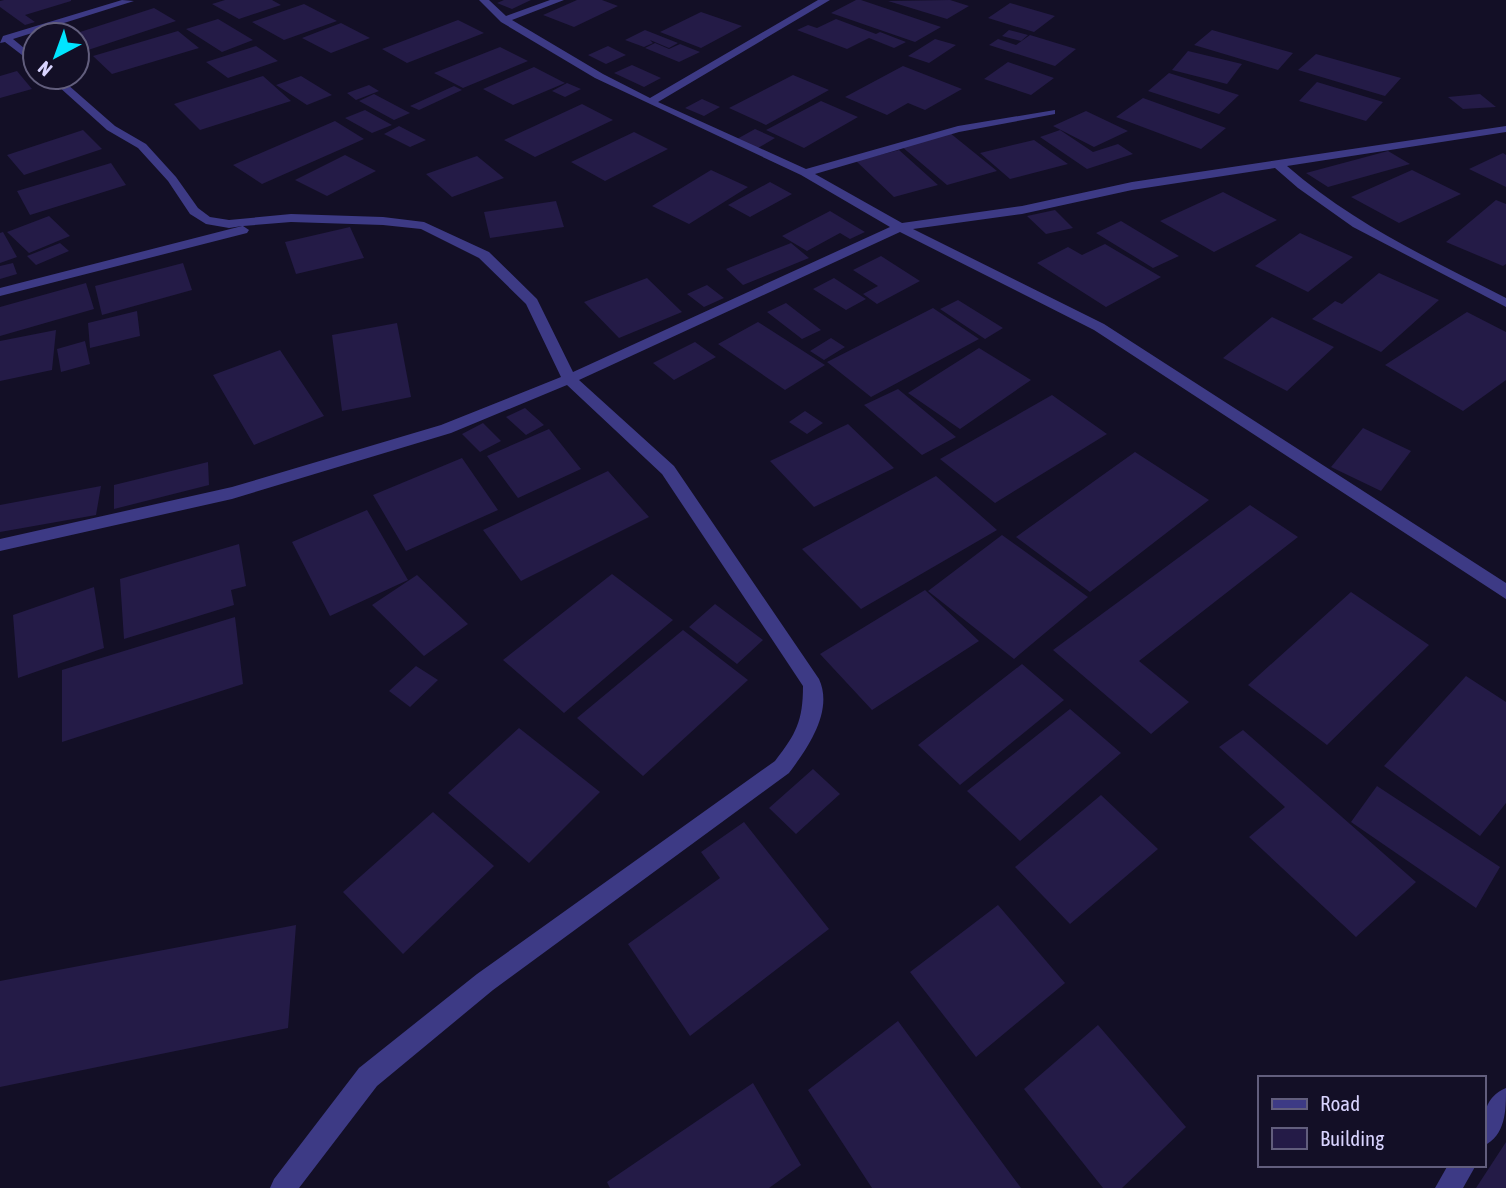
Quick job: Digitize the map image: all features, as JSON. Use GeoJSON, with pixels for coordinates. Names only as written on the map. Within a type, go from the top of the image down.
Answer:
{"type":"FeatureCollection","features":[{"type":"Feature","properties":{"kind":"street"},"geometry":{"type":"LineString","coordinates":[[484,0],[505,20],[599,76],[804,173],[900,227],[1099,327],[1506,592]]}},
{"type":"Feature","properties":{"kind":"street"},"geometry":{"type":"LineString","coordinates":[[505,20],[559,0]]}},
{"type":"Feature","properties":{"kind":"street"},"geometry":{"type":"LineString","coordinates":[[650,102],[825,0]]}},
{"type":"Feature","properties":{"kind":"street"},"geometry":{"type":"LineString","coordinates":[[3,39],[129,1]]}},
{"type":"Feature","properties":{"kind":"street"},"geometry":{"type":"LineString","coordinates":[[3,39],[21,52]]}},
{"type":"Feature","properties":{"kind":"street"},"geometry":{"type":"LineString","coordinates":[[69,91],[111,128],[142,146],[172,179],[194,211],[206,220],[229,224],[291,218],[383,221],[424,226],[484,255],[532,302],[569,379],[668,470],[812,685],[814,712],[805,738],[782,767],[485,982],[368,1077],[283,1188]]}},
{"type":"Feature","properties":{"kind":"street"},"geometry":{"type":"LineString","coordinates":[[804,173],[958,130],[1051,112]]}},
{"type":"Feature","properties":{"kind":"street"},"geometry":{"type":"LineString","coordinates":[[0,545],[232,493],[446,429],[569,379],[900,227],[1022,210],[1132,186],[1506,129]]}},
{"type":"Feature","properties":{"kind":"street"},"geometry":{"type":"LineString","coordinates":[[1278,164],[1306,191],[1369,230],[1506,303]]}},
{"type":"Feature","properties":{"kind":"street"},"geometry":{"type":"LineString","coordinates":[[0,292],[291,218]]}},
{"type":"Feature","properties":{"kind":"street"},"geometry":{"type":"LineString","coordinates":[[1485,1131],[1506,1100]]}},
{"type":"Feature","properties":{"kind":"street"},"geometry":{"type":"LineString","coordinates":[[1448,1188],[1462,1167]]}},
{"type":"Feature","properties":{"kind":"building"},"geometry":{"type":"Polygon","coordinates":[[[71,0],[25,15],[34,21],[21,22],[0,7],[0,1],[71,0]]]}},
{"type":"Feature","properties":{"kind":"building"},"geometry":{"type":"Polygon","coordinates":[[[225,0],[272,0],[281,5],[239,19],[212,4],[225,0]]]}},
{"type":"Feature","properties":{"kind":"building"},"geometry":{"type":"Polygon","coordinates":[[[504,0],[531,0],[512,9],[497,3],[504,0]]]}},
{"type":"Feature","properties":{"kind":"building"},"geometry":{"type":"Polygon","coordinates":[[[577,0],[602,0],[618,6],[574,27],[543,15],[577,0]]]}},
{"type":"Feature","properties":{"kind":"building"},"geometry":{"type":"Polygon","coordinates":[[[856,0],[941,27],[915,42],[831,13],[856,0]]]}},
{"type":"Feature","properties":{"kind":"building"},"geometry":{"type":"Polygon","coordinates":[[[950,0],[969,6],[947,19],[888,1],[950,0]]]}},
{"type":"Feature","properties":{"kind":"building"},"geometry":{"type":"Polygon","coordinates":[[[1010,3],[1055,16],[1034,32],[988,18],[1010,3]]]}},
{"type":"Feature","properties":{"kind":"building"},"geometry":{"type":"Polygon","coordinates":[[[304,4],[337,21],[284,40],[252,22],[304,4]]]}},
{"type":"Feature","properties":{"kind":"building"},"geometry":{"type":"Polygon","coordinates":[[[154,8],[176,21],[91,49],[91,28],[154,8]]]}},
{"type":"Feature","properties":{"kind":"building"},"geometry":{"type":"Polygon","coordinates":[[[701,12],[742,26],[701,48],[660,32],[701,12]]]}},
{"type":"Feature","properties":{"kind":"building"},"geometry":{"type":"Polygon","coordinates":[[[218,19],[253,40],[222,52],[186,29],[218,19]]]}},
{"type":"Feature","properties":{"kind":"building"},"geometry":{"type":"Polygon","coordinates":[[[836,19],[906,42],[894,48],[869,38],[847,49],[797,30],[808,25],[817,28],[836,19]]]}},
{"type":"Feature","properties":{"kind":"building"},"geometry":{"type":"Polygon","coordinates":[[[458,20],[484,33],[407,63],[382,49],[458,20]]]}},
{"type":"Feature","properties":{"kind":"building"},"geometry":{"type":"Polygon","coordinates":[[[341,23],[370,38],[331,53],[302,38],[341,23]]]}},
{"type":"Feature","properties":{"kind":"building"},"geometry":{"type":"Polygon","coordinates":[[[645,30],[678,43],[669,48],[650,40],[653,43],[644,47],[625,40],[645,30]]]}},
{"type":"Feature","properties":{"kind":"building"},"geometry":{"type":"Polygon","coordinates":[[[1009,30],[1028,35],[1021,41],[1002,36],[1009,30]]]}},
{"type":"Feature","properties":{"kind":"building"},"geometry":{"type":"Polygon","coordinates":[[[1212,30],[1293,53],[1278,70],[1194,45],[1212,30]]]}},
{"type":"Feature","properties":{"kind":"building"},"geometry":{"type":"Polygon","coordinates":[[[178,31],[199,48],[112,74],[93,56],[178,31]]]}},
{"type":"Feature","properties":{"kind":"building"},"geometry":{"type":"Polygon","coordinates":[[[1030,35],[1076,49],[1055,66],[989,45],[998,39],[1016,45],[1030,35]]]}},
{"type":"Feature","properties":{"kind":"building"},"geometry":{"type":"Polygon","coordinates":[[[935,39],[956,45],[929,63],[908,56],[935,39]]]}},
{"type":"Feature","properties":{"kind":"building"},"geometry":{"type":"Polygon","coordinates":[[[655,43],[669,49],[680,44],[700,52],[679,62],[645,48],[655,43]]]}},
{"type":"Feature","properties":{"kind":"building"},"geometry":{"type":"Polygon","coordinates":[[[256,46],[278,61],[228,78],[206,62],[256,46]]]}},
{"type":"Feature","properties":{"kind":"building"},"geometry":{"type":"Polygon","coordinates":[[[608,46],[626,55],[606,64],[588,55],[608,46]]]}},
{"type":"Feature","properties":{"kind":"building"},"geometry":{"type":"Polygon","coordinates":[[[500,47],[528,61],[463,88],[434,73],[500,47]]]}},
{"type":"Feature","properties":{"kind":"building"},"geometry":{"type":"Polygon","coordinates":[[[1188,51],[1242,64],[1227,84],[1172,70],[1188,51]]]}},
{"type":"Feature","properties":{"kind":"building"},"geometry":{"type":"Polygon","coordinates":[[[1316,54],[1401,78],[1385,96],[1298,70],[1316,54]]]}},
{"type":"Feature","properties":{"kind":"building"},"geometry":{"type":"Polygon","coordinates":[[[1008,62],[1054,78],[1031,95],[984,79],[1008,62]]]}},
{"type":"Feature","properties":{"kind":"building"},"geometry":{"type":"Polygon","coordinates":[[[632,65],[661,78],[644,87],[614,73],[632,65]]]}},
{"type":"Feature","properties":{"kind":"building"},"geometry":{"type":"Polygon","coordinates":[[[903,66],[962,89],[925,110],[908,103],[887,115],[845,97],[903,66]]]}},
{"type":"Feature","properties":{"kind":"building"},"geometry":{"type":"Polygon","coordinates":[[[534,67],[565,83],[513,105],[483,89],[534,67]]]}},
{"type":"Feature","properties":{"kind":"building"},"geometry":{"type":"Polygon","coordinates":[[[17,71],[21,76],[21,91],[25,91],[0,98],[0,76],[17,71]]]}},
{"type":"Feature","properties":{"kind":"building"},"geometry":{"type":"Polygon","coordinates":[[[1169,73],[1239,95],[1219,114],[1148,91],[1169,73]]]}},
{"type":"Feature","properties":{"kind":"building"},"geometry":{"type":"Polygon","coordinates":[[[793,75],[829,90],[766,125],[729,108],[793,75]]]}},
{"type":"Feature","properties":{"kind":"building"},"geometry":{"type":"Polygon","coordinates":[[[263,76],[291,101],[200,130],[174,104],[263,76]]]}},
{"type":"Feature","properties":{"kind":"building"},"geometry":{"type":"Polygon","coordinates":[[[301,76],[332,95],[307,105],[276,85],[301,76]]]}},
{"type":"Feature","properties":{"kind":"building"},"geometry":{"type":"Polygon","coordinates":[[[1317,82],[1383,102],[1366,121],[1299,101],[1317,82]]]}},
{"type":"Feature","properties":{"kind":"building"},"geometry":{"type":"Polygon","coordinates":[[[567,83],[581,89],[565,97],[552,91],[567,83]]]}},
{"type":"Feature","properties":{"kind":"building"},"geometry":{"type":"Polygon","coordinates":[[[369,85],[379,91],[356,100],[347,93],[369,85]]]}},
{"type":"Feature","properties":{"kind":"building"},"geometry":{"type":"Polygon","coordinates":[[[454,86],[462,90],[419,110],[410,106],[454,86]]]}},
{"type":"Feature","properties":{"kind":"building"},"geometry":{"type":"Polygon","coordinates":[[[374,94],[410,113],[394,120],[359,101],[374,94]]]}},
{"type":"Feature","properties":{"kind":"building"},"geometry":{"type":"Polygon","coordinates":[[[1480,94],[1496,107],[1463,109],[1448,97],[1480,94]]]}},
{"type":"Feature","properties":{"kind":"building"},"geometry":{"type":"Polygon","coordinates":[[[1143,98],[1226,128],[1201,149],[1116,117],[1143,98]]]}},
{"type":"Feature","properties":{"kind":"building"},"geometry":{"type":"Polygon","coordinates":[[[702,99],[720,107],[704,116],[685,108],[702,99]]]}},
{"type":"Feature","properties":{"kind":"building"},"geometry":{"type":"Polygon","coordinates":[[[821,101],[858,117],[804,148],[766,130],[821,101]]]}},
{"type":"Feature","properties":{"kind":"building"},"geometry":{"type":"Polygon","coordinates":[[[582,104],[613,120],[535,157],[504,140],[582,104]]]}},
{"type":"Feature","properties":{"kind":"building"},"geometry":{"type":"Polygon","coordinates":[[[365,110],[392,125],[372,133],[345,118],[365,110]]]}},
{"type":"Feature","properties":{"kind":"building"},"geometry":{"type":"Polygon","coordinates":[[[1086,111],[1128,131],[1094,147],[1053,126],[1086,111]]]}},
{"type":"Feature","properties":{"kind":"building"},"geometry":{"type":"Polygon","coordinates":[[[335,121],[364,139],[262,184],[233,165],[335,121]]]}},
{"type":"Feature","properties":{"kind":"building"},"geometry":{"type":"Polygon","coordinates":[[[399,126],[426,140],[410,147],[384,134],[399,126]]]}},
{"type":"Feature","properties":{"kind":"building"},"geometry":{"type":"Polygon","coordinates":[[[755,129],[775,138],[758,148],[737,139],[755,129]]]}},
{"type":"Feature","properties":{"kind":"building"},"geometry":{"type":"Polygon","coordinates":[[[83,130],[102,149],[24,175],[7,155],[83,130]]]}},
{"type":"Feature","properties":{"kind":"building"},"geometry":{"type":"Polygon","coordinates":[[[1060,130],[1093,152],[1118,144],[1133,154],[1087,169],[1040,137],[1060,130]]]}},
{"type":"Feature","properties":{"kind":"building"},"geometry":{"type":"Polygon","coordinates":[[[634,132],[668,149],[605,181],[571,162],[634,132]]]}},
{"type":"Feature","properties":{"kind":"building"},"geometry":{"type":"Polygon","coordinates":[[[950,133],[997,171],[947,185],[901,146],[950,133]]]}},
{"type":"Feature","properties":{"kind":"building"},"geometry":{"type":"Polygon","coordinates":[[[1034,140],[1068,164],[1010,179],[980,153],[1034,140]]]}},
{"type":"Feature","properties":{"kind":"building"},"geometry":{"type":"Polygon","coordinates":[[[899,150],[938,185],[894,197],[856,161],[899,150]]]}},
{"type":"Feature","properties":{"kind":"building"},"geometry":{"type":"Polygon","coordinates":[[[1388,151],[1410,164],[1328,187],[1306,173],[1388,151]]]}},
{"type":"Feature","properties":{"kind":"building"},"geometry":{"type":"Polygon","coordinates":[[[1503,153],[1506,155],[1506,187],[1469,169],[1503,153]]]}},
{"type":"Feature","properties":{"kind":"building"},"geometry":{"type":"Polygon","coordinates":[[[345,155],[376,171],[327,196],[295,180],[345,155]]]}},
{"type":"Feature","properties":{"kind":"building"},"geometry":{"type":"Polygon","coordinates":[[[477,156],[504,178],[452,197],[426,174],[477,156]]]}},
{"type":"Feature","properties":{"kind":"building"},"geometry":{"type":"Polygon","coordinates":[[[111,163],[126,185],[30,215],[17,191],[111,163]]]}},
{"type":"Feature","properties":{"kind":"building"},"geometry":{"type":"Polygon","coordinates":[[[711,170],[748,187],[689,224],[652,206],[711,170]]]}},
{"type":"Feature","properties":{"kind":"building"},"geometry":{"type":"Polygon","coordinates":[[[1412,170],[1461,194],[1399,223],[1351,197],[1412,170]]]}},
{"type":"Feature","properties":{"kind":"building"},"geometry":{"type":"Polygon","coordinates":[[[770,182],[792,194],[750,217],[728,205],[770,182]]]}},
{"type":"Feature","properties":{"kind":"building"},"geometry":{"type":"Polygon","coordinates":[[[1223,192],[1277,220],[1214,252],[1160,221],[1223,192]]]}},
{"type":"Feature","properties":{"kind":"building"},"geometry":{"type":"Polygon","coordinates":[[[1496,200],[1506,204],[1506,264],[1503,266],[1446,242],[1496,200]]]}},
{"type":"Feature","properties":{"kind":"building"},"geometry":{"type":"Polygon","coordinates":[[[556,201],[564,227],[490,238],[484,212],[556,201]]]}},
{"type":"Feature","properties":{"kind":"building"},"geometry":{"type":"Polygon","coordinates":[[[1055,210],[1073,228],[1046,234],[1027,216],[1055,210]]]}},
{"type":"Feature","properties":{"kind":"building"},"geometry":{"type":"Polygon","coordinates":[[[830,211],[865,232],[850,239],[840,233],[807,251],[782,236],[830,211]]]}},
{"type":"Feature","properties":{"kind":"building"},"geometry":{"type":"Polygon","coordinates":[[[49,216],[70,236],[29,253],[7,232],[49,216]]]}},
{"type":"Feature","properties":{"kind":"building"},"geometry":{"type":"Polygon","coordinates":[[[1121,221],[1179,256],[1153,268],[1096,233],[1121,221]]]}},
{"type":"Feature","properties":{"kind":"building"},"geometry":{"type":"Polygon","coordinates":[[[350,227],[364,258],[296,274],[285,242],[350,227]]]}},
{"type":"Feature","properties":{"kind":"building"},"geometry":{"type":"Polygon","coordinates":[[[3,232],[17,257],[0,263],[0,233],[3,232]]]}},
{"type":"Feature","properties":{"kind":"building"},"geometry":{"type":"Polygon","coordinates":[[[1300,233],[1353,257],[1308,292],[1255,266],[1300,233]]]}},
{"type":"Feature","properties":{"kind":"building"},"geometry":{"type":"Polygon","coordinates":[[[60,243],[69,251],[36,265],[27,256],[60,243]]]}},
{"type":"Feature","properties":{"kind":"building"},"geometry":{"type":"Polygon","coordinates":[[[791,243],[809,258],[743,285],[726,269],[791,243]]]}},
{"type":"Feature","properties":{"kind":"building"},"geometry":{"type":"Polygon","coordinates":[[[1105,244],[1161,277],[1106,307],[1037,263],[1068,247],[1082,255],[1105,244]]]}},
{"type":"Feature","properties":{"kind":"building"},"geometry":{"type":"Polygon","coordinates":[[[881,256],[920,281],[877,304],[863,294],[878,286],[853,270],[881,256]]]}},
{"type":"Feature","properties":{"kind":"building"},"geometry":{"type":"Polygon","coordinates":[[[13,263],[17,274],[0,279],[0,266],[13,263]]]}},
{"type":"Feature","properties":{"kind":"building"},"geometry":{"type":"Polygon","coordinates":[[[183,263],[192,290],[102,315],[95,286],[183,263]]]}},
{"type":"Feature","properties":{"kind":"building"},"geometry":{"type":"Polygon","coordinates":[[[1379,273],[1439,300],[1381,352],[1312,319],[1335,301],[1342,304],[1379,273]]]}},
{"type":"Feature","properties":{"kind":"building"},"geometry":{"type":"Polygon","coordinates":[[[647,278],[682,312],[619,338],[584,302],[647,278]]]}},
{"type":"Feature","properties":{"kind":"building"},"geometry":{"type":"Polygon","coordinates":[[[834,278],[866,299],[846,310],[813,289],[834,278]]]}},
{"type":"Feature","properties":{"kind":"building"},"geometry":{"type":"Polygon","coordinates":[[[86,283],[94,309],[0,336],[0,307],[86,283]]]}},
{"type":"Feature","properties":{"kind":"building"},"geometry":{"type":"Polygon","coordinates":[[[707,285],[724,298],[704,307],[687,294],[707,285]]]}},
{"type":"Feature","properties":{"kind":"building"},"geometry":{"type":"Polygon","coordinates":[[[958,300],[1003,328],[985,339],[940,309],[958,300]]]}},
{"type":"Feature","properties":{"kind":"building"},"geometry":{"type":"Polygon","coordinates":[[[786,303],[821,330],[802,339],[767,312],[786,303]]]}},
{"type":"Feature","properties":{"kind":"building"},"geometry":{"type":"Polygon","coordinates":[[[933,308],[979,339],[871,397],[827,362],[933,308]]]}},
{"type":"Feature","properties":{"kind":"building"},"geometry":{"type":"Polygon","coordinates":[[[137,311],[140,336],[90,348],[88,323],[137,311]]]}},
{"type":"Feature","properties":{"kind":"building"},"geometry":{"type":"Polygon","coordinates":[[[1467,312],[1506,332],[1506,380],[1463,411],[1385,365],[1467,312]]]}},
{"type":"Feature","properties":{"kind":"building"},"geometry":{"type":"Polygon","coordinates":[[[1272,317],[1334,347],[1287,391],[1223,358],[1272,317]]]}},
{"type":"Feature","properties":{"kind":"building"},"geometry":{"type":"Polygon","coordinates":[[[758,322],[825,365],[785,390],[718,344],[758,322]]]}},
{"type":"Feature","properties":{"kind":"building"},"geometry":{"type":"Polygon","coordinates":[[[397,323],[411,397],[342,411],[332,335],[397,323]]]}},
{"type":"Feature","properties":{"kind":"building"},"geometry":{"type":"Polygon","coordinates":[[[56,330],[52,370],[0,381],[0,341],[56,330]]]}},
{"type":"Feature","properties":{"kind":"building"},"geometry":{"type":"Polygon","coordinates":[[[831,338],[845,347],[824,360],[810,351],[831,338]]]}},
{"type":"Feature","properties":{"kind":"building"},"geometry":{"type":"Polygon","coordinates":[[[85,341],[90,364],[61,372],[57,349],[85,341]]]}},
{"type":"Feature","properties":{"kind":"building"},"geometry":{"type":"Polygon","coordinates":[[[695,342],[716,357],[674,380],[653,363],[695,342]]]}},
{"type":"Feature","properties":{"kind":"building"},"geometry":{"type":"Polygon","coordinates":[[[979,348],[1031,380],[960,429],[908,393],[979,348]]]}},
{"type":"Feature","properties":{"kind":"building"},"geometry":{"type":"Polygon","coordinates":[[[280,350],[324,416],[254,445],[213,375],[280,350]]]}},
{"type":"Feature","properties":{"kind":"building"},"geometry":{"type":"Polygon","coordinates":[[[898,389],[956,437],[922,455],[864,405],[898,389]]]}},
{"type":"Feature","properties":{"kind":"building"},"geometry":{"type":"Polygon","coordinates":[[[1052,395],[1107,434],[995,503],[940,459],[1052,395]]]}},
{"type":"Feature","properties":{"kind":"building"},"geometry":{"type":"Polygon","coordinates":[[[525,408],[544,425],[526,435],[506,417],[525,408]]]}},
{"type":"Feature","properties":{"kind":"building"},"geometry":{"type":"Polygon","coordinates":[[[805,411],[823,423],[807,434],[789,422],[805,411]]]}},
{"type":"Feature","properties":{"kind":"building"},"geometry":{"type":"Polygon","coordinates":[[[483,423],[501,441],[480,452],[462,434],[483,423]]]}},
{"type":"Feature","properties":{"kind":"building"},"geometry":{"type":"Polygon","coordinates":[[[848,424],[894,468],[814,507],[770,461],[848,424]]]}},
{"type":"Feature","properties":{"kind":"building"},"geometry":{"type":"Polygon","coordinates":[[[1363,428],[1411,451],[1381,491],[1331,467],[1363,428]]]}},
{"type":"Feature","properties":{"kind":"building"},"geometry":{"type":"Polygon","coordinates":[[[549,429],[581,469],[518,498],[487,456],[549,429]]]}},
{"type":"Feature","properties":{"kind":"building"},"geometry":{"type":"Polygon","coordinates":[[[1135,452],[1209,500],[1090,592],[1016,537],[1135,452]]]}},
{"type":"Feature","properties":{"kind":"building"},"geometry":{"type":"Polygon","coordinates":[[[462,458],[498,510],[406,551],[373,495],[462,458]]]}},
{"type":"Feature","properties":{"kind":"building"},"geometry":{"type":"Polygon","coordinates":[[[208,462],[209,485],[114,509],[114,485],[208,462]]]}},
{"type":"Feature","properties":{"kind":"building"},"geometry":{"type":"Polygon","coordinates":[[[608,471],[649,517],[521,581],[483,530],[608,471]]]}},
{"type":"Feature","properties":{"kind":"building"},"geometry":{"type":"Polygon","coordinates":[[[936,476],[997,530],[861,609],[802,549],[936,476]]]}},
{"type":"Feature","properties":{"kind":"building"},"geometry":{"type":"Polygon","coordinates":[[[101,486],[96,515],[0,532],[0,505],[101,486]]]}},
{"type":"Feature","properties":{"kind":"building"},"geometry":{"type":"Polygon","coordinates":[[[1250,505],[1298,537],[1139,661],[1189,702],[1151,734],[1053,650],[1250,505]]]}},
{"type":"Feature","properties":{"kind":"building"},"geometry":{"type":"Polygon","coordinates":[[[367,510],[408,580],[330,616],[292,542],[367,510]]]}},
{"type":"Feature","properties":{"kind":"building"},"geometry":{"type":"Polygon","coordinates":[[[1002,535],[1088,597],[1014,659],[928,591],[1002,535]]]}},
{"type":"Feature","properties":{"kind":"building"},"geometry":{"type":"Polygon","coordinates":[[[239,544],[246,586],[231,590],[234,605],[124,639],[120,579],[239,544]]]}},
{"type":"Feature","properties":{"kind":"building"},"geometry":{"type":"Polygon","coordinates":[[[612,574],[673,620],[564,713],[503,660],[612,574]]]}},
{"type":"Feature","properties":{"kind":"building"},"geometry":{"type":"Polygon","coordinates":[[[417,575],[468,624],[424,656],[372,605],[417,575]]]}},
{"type":"Feature","properties":{"kind":"building"},"geometry":{"type":"Polygon","coordinates":[[[94,587],[104,648],[18,678],[13,615],[94,587]]]}},
{"type":"Feature","properties":{"kind":"building"},"geometry":{"type":"Polygon","coordinates":[[[925,590],[979,641],[872,710],[820,654],[925,590]]]}},
{"type":"Feature","properties":{"kind":"building"},"geometry":{"type":"Polygon","coordinates":[[[1351,592],[1429,645],[1327,745],[1248,685],[1351,592]]]}},
{"type":"Feature","properties":{"kind":"building"},"geometry":{"type":"Polygon","coordinates":[[[715,604],[763,640],[737,664],[689,627],[715,604]]]}},
{"type":"Feature","properties":{"kind":"building"},"geometry":{"type":"Polygon","coordinates":[[[235,617],[243,684],[62,742],[62,670],[235,617]]]}},
{"type":"Feature","properties":{"kind":"building"},"geometry":{"type":"Polygon","coordinates":[[[683,630],[748,680],[643,776],[577,718],[683,630]]]}},
{"type":"Feature","properties":{"kind":"building"},"geometry":{"type":"Polygon","coordinates":[[[1022,664],[1064,700],[960,785],[918,745],[1022,664]]]}},
{"type":"Feature","properties":{"kind":"building"},"geometry":{"type":"Polygon","coordinates":[[[416,666],[438,680],[410,707],[389,691],[416,666]]]}},
{"type":"Feature","properties":{"kind":"building"},"geometry":{"type":"Polygon","coordinates":[[[1466,676],[1506,702],[1506,803],[1480,836],[1384,766],[1466,676]]]}},
{"type":"Feature","properties":{"kind":"building"},"geometry":{"type":"Polygon","coordinates":[[[1070,709],[1121,753],[1020,841],[967,791],[1070,709]]]}},
{"type":"Feature","properties":{"kind":"building"},"geometry":{"type":"Polygon","coordinates":[[[519,728],[600,792],[529,863],[448,793],[519,728]]]}},
{"type":"Feature","properties":{"kind":"building"},"geometry":{"type":"Polygon","coordinates":[[[1243,730],[1416,882],[1356,937],[1249,837],[1285,807],[1219,747],[1243,730]]]}},
{"type":"Feature","properties":{"kind":"building"},"geometry":{"type":"Polygon","coordinates":[[[813,769],[840,794],[796,834],[769,808],[813,769]]]}},
{"type":"Feature","properties":{"kind":"building"},"geometry":{"type":"Polygon","coordinates":[[[1377,786],[1500,867],[1476,908],[1351,822],[1377,786]]]}},
{"type":"Feature","properties":{"kind":"building"},"geometry":{"type":"Polygon","coordinates":[[[1101,795],[1158,849],[1070,924],[1015,867],[1101,795]]]}},
{"type":"Feature","properties":{"kind":"building"},"geometry":{"type":"Polygon","coordinates":[[[433,812],[494,866],[403,954],[343,892],[433,812]]]}},
{"type":"Feature","properties":{"kind":"building"},"geometry":{"type":"Polygon","coordinates":[[[744,822],[829,929],[690,1036],[628,944],[720,878],[701,852],[744,822]]]}},
{"type":"Feature","properties":{"kind":"building"},"geometry":{"type":"Polygon","coordinates":[[[998,905],[1065,983],[976,1057],[910,972],[998,905]]]}},
{"type":"Feature","properties":{"kind":"building"},"geometry":{"type":"Polygon","coordinates":[[[296,925],[288,1028],[0,1087],[0,981],[296,925]]]}},
{"type":"Feature","properties":{"kind":"building"},"geometry":{"type":"Polygon","coordinates":[[[898,1021],[1021,1188],[872,1188],[808,1090],[898,1021]]]}},
{"type":"Feature","properties":{"kind":"building"},"geometry":{"type":"Polygon","coordinates":[[[1098,1025],[1186,1127],[1122,1188],[1103,1188],[1024,1089],[1098,1025]]]}},
{"type":"Feature","properties":{"kind":"building"},"geometry":{"type":"Polygon","coordinates":[[[753,1083],[801,1165],[769,1188],[610,1188],[607,1182],[753,1083]]]}},
{"type":"Feature","properties":{"kind":"building"},"geometry":{"type":"Polygon","coordinates":[[[1506,1142],[1506,1188],[1476,1188],[1506,1142]]]}}]}
